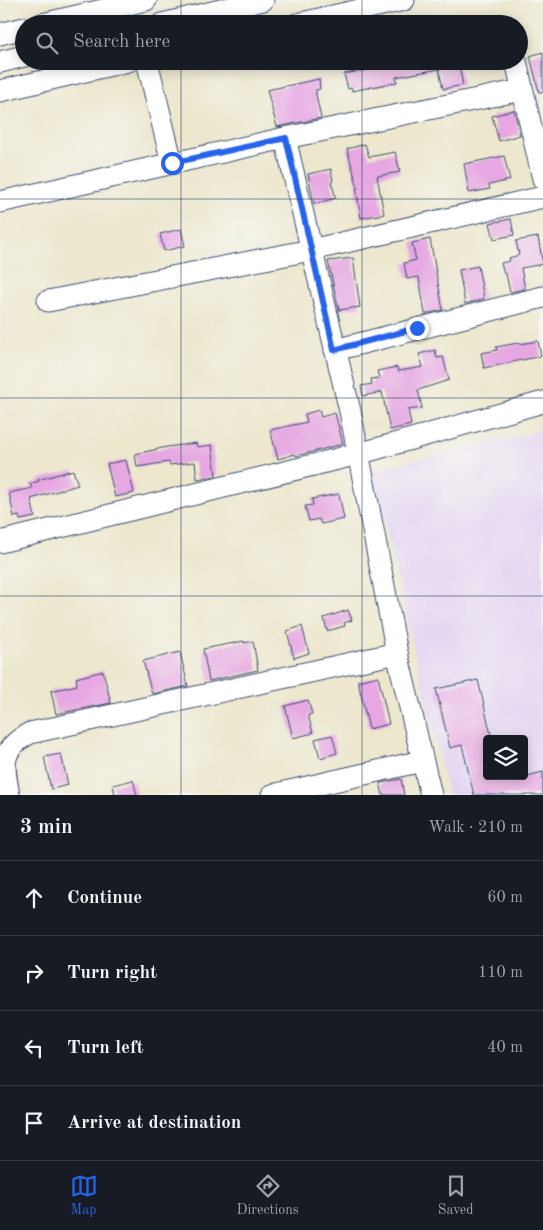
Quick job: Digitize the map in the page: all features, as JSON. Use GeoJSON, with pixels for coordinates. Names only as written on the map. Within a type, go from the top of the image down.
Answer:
{"type":"FeatureCollection","features":[{"type":"Feature","properties":{"kind":"street"},"geometry":{"type":"LineString","coordinates":[[81,15],[146,0]]}},
{"type":"Feature","properties":{"kind":"street"},"geometry":{"type":"LineString","coordinates":[[200,15],[263,0]]}},
{"type":"Feature","properties":{"kind":"street"},"geometry":{"type":"LineString","coordinates":[[337,15],[404,0]]}},
{"type":"Feature","properties":{"kind":"street"},"geometry":{"type":"LineString","coordinates":[[0,34],[15,30]]}},
{"type":"Feature","properties":{"kind":"street"},"geometry":{"type":"LineString","coordinates":[[0,62],[15,58]]}},
{"type":"Feature","properties":{"kind":"street"},"geometry":{"type":"LineString","coordinates":[[0,91],[90,70]]}},
{"type":"Feature","properties":{"kind":"street"},"geometry":{"type":"LineString","coordinates":[[149,70],[172,163]]}},
{"type":"Feature","properties":{"kind":"street"},"geometry":{"type":"LineString","coordinates":[[518,70],[543,179]]}},
{"type":"Feature","properties":{"kind":"street"},"geometry":{"type":"LineString","coordinates":[[0,202],[286,138],[522,90]]}},
{"type":"Feature","properties":{"kind":"street"},"geometry":{"type":"LineString","coordinates":[[286,138],[334,350],[350,411],[397,654],[431,795]]}},
{"type":"Feature","properties":{"kind":"street"},"geometry":{"type":"LineString","coordinates":[[48,302],[311,250],[543,197]]}},
{"type":"Feature","properties":{"kind":"street"},"geometry":{"type":"LineString","coordinates":[[334,350],[543,296]]}},
{"type":"Feature","properties":{"kind":"street"},"geometry":{"type":"LineString","coordinates":[[0,542],[358,454],[543,402]]}},
{"type":"Feature","properties":{"kind":"street"},"geometry":{"type":"LineString","coordinates":[[9,795],[3,764],[6,750],[16,740],[30,733],[397,654]]}},
{"type":"Feature","properties":{"kind":"street"},"geometry":{"type":"LineString","coordinates":[[272,795],[422,761]]}},
{"type":"Feature","properties":{"kind":"shaded area"},"geometry":{"type":"Polygon","coordinates":[[[543,430],[543,795],[448,795],[372,470],[543,430]]]}},
{"type":"Feature","properties":{"kind":"building"},"geometry":{"type":"Polygon","coordinates":[[[543,52],[543,92],[539,92],[530,56],[543,52]]]}},
{"type":"Feature","properties":{"kind":"building"},"geometry":{"type":"Polygon","coordinates":[[[367,70],[434,70],[396,77],[397,82],[352,91],[352,88],[348,89],[344,74],[367,70]]]}},
{"type":"Feature","properties":{"kind":"building"},"geometry":{"type":"Polygon","coordinates":[[[439,70],[460,70],[463,85],[443,89],[439,70]]]}},
{"type":"Feature","properties":{"kind":"building"},"geometry":{"type":"Polygon","coordinates":[[[319,79],[320,89],[316,90],[316,95],[321,118],[277,127],[267,90],[319,79]]]}},
{"type":"Feature","properties":{"kind":"building"},"geometry":{"type":"Polygon","coordinates":[[[514,110],[520,135],[499,141],[492,116],[514,110]]]}},
{"type":"Feature","properties":{"kind":"building"},"geometry":{"type":"Polygon","coordinates":[[[365,144],[369,157],[395,152],[400,172],[377,176],[384,214],[361,218],[356,188],[358,188],[347,149],[365,144]]]}},
{"type":"Feature","properties":{"kind":"building"},"geometry":{"type":"Polygon","coordinates":[[[504,156],[510,180],[489,185],[490,189],[469,193],[464,164],[504,156]]]}},
{"type":"Feature","properties":{"kind":"building"},"geometry":{"type":"Polygon","coordinates":[[[331,169],[333,181],[331,182],[336,198],[314,204],[308,174],[331,169]]]}},
{"type":"Feature","properties":{"kind":"building"},"geometry":{"type":"Polygon","coordinates":[[[511,219],[514,235],[494,239],[490,223],[511,219]]]}},
{"type":"Feature","properties":{"kind":"building"},"geometry":{"type":"Polygon","coordinates":[[[181,229],[185,246],[164,251],[160,234],[181,229]]]}},
{"type":"Feature","properties":{"kind":"building"},"geometry":{"type":"Polygon","coordinates":[[[538,237],[543,264],[521,268],[525,289],[510,292],[506,274],[504,274],[501,263],[510,261],[509,258],[519,255],[516,241],[538,237]]]}},
{"type":"Feature","properties":{"kind":"building"},"geometry":{"type":"Polygon","coordinates":[[[430,239],[443,310],[425,314],[419,277],[407,279],[404,263],[416,260],[412,243],[430,239]]]}},
{"type":"Feature","properties":{"kind":"building"},"geometry":{"type":"Polygon","coordinates":[[[353,258],[360,307],[339,310],[328,261],[353,258]]]}},
{"type":"Feature","properties":{"kind":"building"},"geometry":{"type":"Polygon","coordinates":[[[478,266],[484,299],[465,304],[459,270],[478,266]]]}},
{"type":"Feature","properties":{"kind":"building"},"geometry":{"type":"Polygon","coordinates":[[[538,341],[541,356],[484,368],[481,353],[497,350],[496,347],[538,341]]]}},
{"type":"Feature","properties":{"kind":"building"},"geometry":{"type":"Polygon","coordinates":[[[435,350],[437,358],[443,357],[449,380],[418,390],[422,408],[408,410],[411,425],[390,430],[382,392],[363,396],[361,386],[372,384],[371,379],[379,378],[377,371],[397,367],[398,371],[423,367],[419,354],[435,350]]]}},
{"type":"Feature","properties":{"kind":"building"},"geometry":{"type":"Polygon","coordinates":[[[319,410],[321,417],[335,413],[343,444],[278,459],[270,430],[307,422],[305,414],[319,410]]]}},
{"type":"Feature","properties":{"kind":"building"},"geometry":{"type":"Polygon","coordinates":[[[196,443],[197,447],[212,445],[216,476],[197,479],[195,462],[170,465],[169,462],[137,467],[135,454],[196,443]]]}},
{"type":"Feature","properties":{"kind":"building"},"geometry":{"type":"Polygon","coordinates":[[[126,460],[134,493],[115,497],[107,464],[126,460]]]}},
{"type":"Feature","properties":{"kind":"building"},"geometry":{"type":"Polygon","coordinates":[[[73,470],[78,485],[31,499],[35,517],[20,520],[19,516],[14,517],[9,493],[32,488],[30,484],[38,480],[73,470]]]}},
{"type":"Feature","properties":{"kind":"building"},"geometry":{"type":"Polygon","coordinates":[[[339,494],[344,519],[321,524],[319,519],[309,521],[305,506],[313,505],[312,499],[339,494]]]}},
{"type":"Feature","properties":{"kind":"building"},"geometry":{"type":"Polygon","coordinates":[[[348,610],[352,620],[344,623],[345,626],[327,631],[324,618],[348,610]]]}},
{"type":"Feature","properties":{"kind":"building"},"geometry":{"type":"Polygon","coordinates":[[[302,626],[309,653],[294,658],[287,631],[302,626]]]}},
{"type":"Feature","properties":{"kind":"building"},"geometry":{"type":"Polygon","coordinates":[[[244,641],[244,643],[253,641],[258,670],[209,681],[203,649],[244,641]]]}},
{"type":"Feature","properties":{"kind":"building"},"geometry":{"type":"Polygon","coordinates":[[[180,652],[188,686],[152,694],[143,661],[180,652]]]}},
{"type":"Feature","properties":{"kind":"building"},"geometry":{"type":"Polygon","coordinates":[[[103,671],[111,703],[56,714],[51,691],[77,685],[76,678],[103,671]]]}},
{"type":"Feature","properties":{"kind":"building"},"geometry":{"type":"Polygon","coordinates":[[[378,676],[389,724],[369,729],[358,681],[378,676]]]}},
{"type":"Feature","properties":{"kind":"building"},"geometry":{"type":"Polygon","coordinates":[[[478,680],[491,735],[483,735],[483,780],[528,780],[528,776],[543,772],[543,795],[474,795],[462,745],[450,748],[436,689],[478,680]]]}},
{"type":"Feature","properties":{"kind":"building"},"geometry":{"type":"Polygon","coordinates":[[[308,700],[312,714],[308,715],[313,733],[293,738],[285,706],[308,700]]]}},
{"type":"Feature","properties":{"kind":"building"},"geometry":{"type":"Polygon","coordinates":[[[332,735],[337,753],[320,758],[315,739],[332,735]]]}},
{"type":"Feature","properties":{"kind":"building"},"geometry":{"type":"Polygon","coordinates":[[[61,754],[68,785],[51,789],[44,757],[61,754]]]}},
{"type":"Feature","properties":{"kind":"building"},"geometry":{"type":"Polygon","coordinates":[[[401,779],[404,795],[383,795],[380,783],[401,779]]]}},
{"type":"Feature","properties":{"kind":"building"},"geometry":{"type":"Polygon","coordinates":[[[133,780],[137,795],[115,795],[113,785],[133,780]]]}},
{"type":"Feature","properties":{"kind":"route"},"geometry":{"type":"LineString","coordinates":[[172,163],[286,138],[334,350],[417,328]]}}]}
